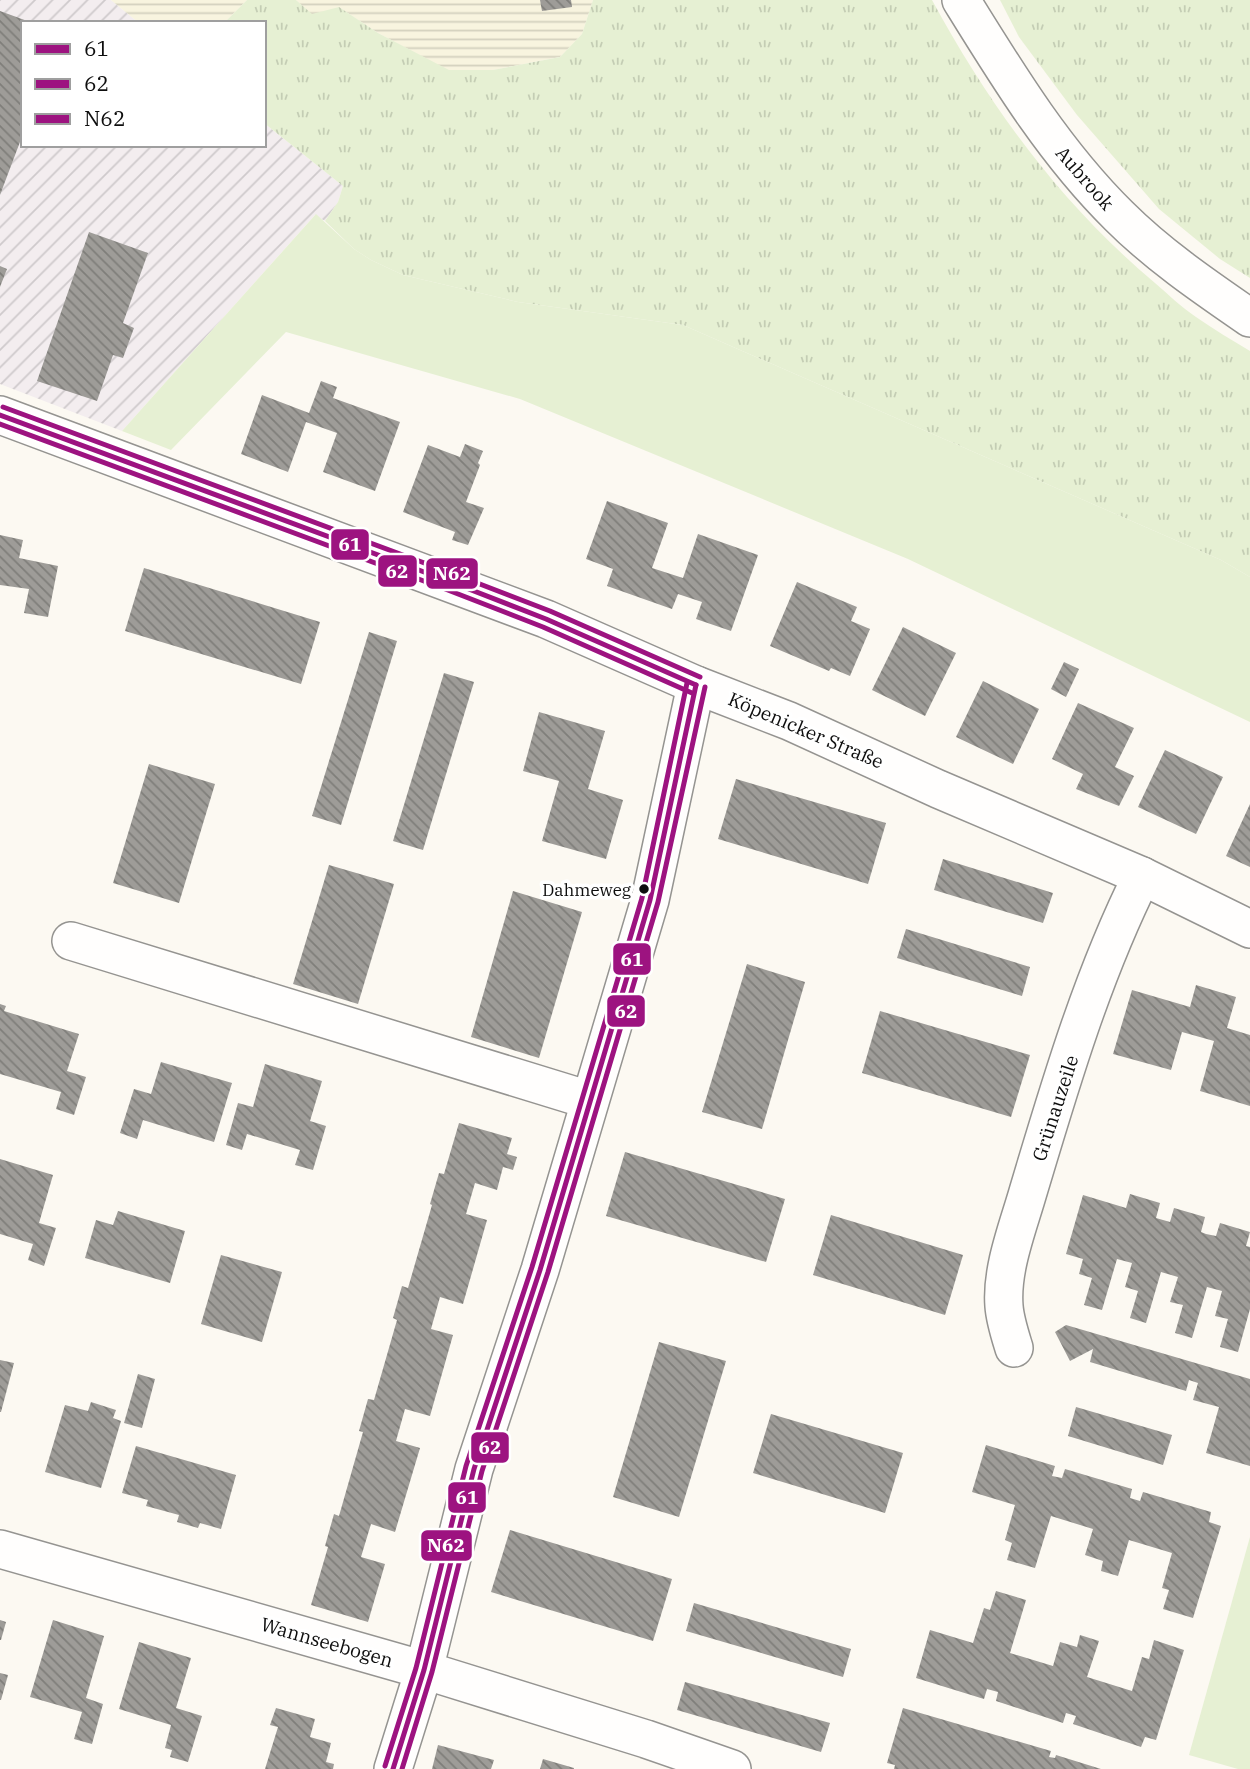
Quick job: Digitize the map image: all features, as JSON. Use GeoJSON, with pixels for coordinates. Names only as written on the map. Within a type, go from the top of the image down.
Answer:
{"type":"FeatureCollection","features":[{"type":"Feature","properties":{"kind":"street","name":"Aubrook"},"geometry":{"type":"LineString","coordinates":[[961,0],[1009,79],[1056,145],[1119,217],[1193,279],[1250,318]]}},
{"type":"Feature","properties":{"kind":"street","name":"Köpenicker Straße"},"geometry":{"type":"LineString","coordinates":[[0,415],[507,604],[696,685],[789,721],[938,789],[1142,876],[1250,929]]}},
{"type":"Feature","properties":{"kind":"street"},"geometry":{"type":"LineString","coordinates":[[393,1769],[424,1670],[474,1469],[540,1269],[650,900],[696,685]]}},
{"type":"Feature","properties":{"kind":"street","name":"Grünauzeile"},"geometry":{"type":"LineString","coordinates":[[1014,1348],[1004,1306],[1006,1274],[1020,1220],[1045,1135],[1100,974],[1118,924],[1142,876]]}},
{"type":"Feature","properties":{"kind":"street"},"geometry":{"type":"LineString","coordinates":[[71,941],[589,1100]]}},
{"type":"Feature","properties":{"kind":"street","name":"Wannseebogen"},"geometry":{"type":"LineString","coordinates":[[0,1549],[424,1670],[646,1738],[732,1769]]}},
{"type":"Feature","properties":{"kind":"shaded area"},"geometry":{"type":"Polygon","coordinates":[[[0,0],[111,0],[137,21],[21,21],[21,147],[266,147],[266,125],[343,186],[338,202],[325,221],[315,215],[122,431],[0,384],[0,0]]]}},
{"type":"Feature","properties":{"kind":"shaded area"},"geometry":{"type":"Polygon","coordinates":[[[111,0],[247,0],[226,21],[137,21],[111,0]]]}},
{"type":"Feature","properties":{"kind":"shaded area"},"geometry":{"type":"Polygon","coordinates":[[[296,0],[593,0],[582,34],[560,57],[493,70],[449,71],[378,33],[340,8],[312,15],[296,0]]]}},
{"type":"Feature","properties":{"kind":"green space"},"geometry":{"type":"Polygon","coordinates":[[[247,0],[296,0],[312,14],[339,7],[378,33],[449,70],[493,70],[560,57],[582,34],[593,0],[932,0],[954,40],[1003,116],[1058,187],[1121,253],[1185,309],[1250,351],[1250,577],[1221,560],[683,325],[518,302],[403,275],[371,260],[354,249],[325,221],[338,202],[343,186],[266,125],[266,21],[226,21],[247,0]]]}},
{"type":"Feature","properties":{"kind":"green space"},"geometry":{"type":"Polygon","coordinates":[[[1000,0],[1250,0],[1250,278],[1220,259],[1159,209],[1077,115],[1019,37],[1000,0]]]}},
{"type":"Feature","properties":{"kind":"green space"},"geometry":{"type":"Polygon","coordinates":[[[316,214],[354,249],[403,275],[518,302],[683,325],[1221,560],[1250,577],[1250,722],[908,559],[520,399],[286,332],[171,450],[122,431],[316,214]]]}},
{"type":"Feature","properties":{"kind":"green space"},"geometry":{"type":"Polygon","coordinates":[[[1250,1537],[1250,1769],[1238,1769],[1189,1755],[1250,1537]]]}},
{"type":"Feature","properties":{"kind":"building"},"geometry":{"type":"Polygon","coordinates":[[[540,0],[571,0],[572,7],[542,11],[540,0]]]}},
{"type":"Feature","properties":{"kind":"building"},"geometry":{"type":"Polygon","coordinates":[[[0,11],[27,21],[21,21],[21,139],[0,195],[0,11]]]}},
{"type":"Feature","properties":{"kind":"building"},"geometry":{"type":"Polygon","coordinates":[[[89,232],[148,253],[123,323],[134,328],[123,358],[113,355],[97,401],[37,381],[89,232]]]}},
{"type":"Feature","properties":{"kind":"building"},"geometry":{"type":"Polygon","coordinates":[[[0,266],[7,269],[0,287],[0,266]]]}},
{"type":"Feature","properties":{"kind":"building"},"geometry":{"type":"Polygon","coordinates":[[[321,381],[337,387],[333,398],[400,422],[375,491],[323,472],[337,433],[306,422],[288,472],[241,454],[262,395],[309,413],[321,381]]]}},
{"type":"Feature","properties":{"kind":"building"},"geometry":{"type":"Polygon","coordinates":[[[465,444],[483,451],[466,502],[484,508],[468,545],[452,540],[455,532],[403,512],[428,445],[460,457],[465,444]]]}},
{"type":"Feature","properties":{"kind":"building"},"geometry":{"type":"Polygon","coordinates":[[[607,501],[668,523],[652,568],[683,578],[698,534],[758,555],[731,631],[696,619],[702,602],[678,594],[672,609],[607,586],[613,569],[586,559],[607,501]]]}},
{"type":"Feature","properties":{"kind":"building"},"geometry":{"type":"Polygon","coordinates":[[[0,535],[23,540],[19,558],[58,566],[48,617],[24,613],[29,589],[0,585],[0,535]]]}},
{"type":"Feature","properties":{"kind":"building"},"geometry":{"type":"Polygon","coordinates":[[[144,568],[320,622],[301,684],[125,631],[144,568]]]}},
{"type":"Feature","properties":{"kind":"building"},"geometry":{"type":"Polygon","coordinates":[[[797,582],[857,607],[851,621],[870,629],[850,676],[831,668],[829,671],[770,646],[797,582]]]}},
{"type":"Feature","properties":{"kind":"building"},"geometry":{"type":"Polygon","coordinates":[[[903,627],[956,653],[925,716],[872,690],[903,627]]]}},
{"type":"Feature","properties":{"kind":"building"},"geometry":{"type":"Polygon","coordinates":[[[369,632],[397,641],[341,825],[312,816],[369,632]]]}},
{"type":"Feature","properties":{"kind":"building"},"geometry":{"type":"Polygon","coordinates":[[[1064,662],[1079,669],[1066,697],[1051,689],[1064,662]]]}},
{"type":"Feature","properties":{"kind":"building"},"geometry":{"type":"Polygon","coordinates":[[[444,673],[474,682],[423,850],[393,841],[444,673]]]}},
{"type":"Feature","properties":{"kind":"building"},"geometry":{"type":"Polygon","coordinates":[[[983,681],[1039,709],[1013,764],[956,737],[983,681]]]}},
{"type":"Feature","properties":{"kind":"building"},"geometry":{"type":"Polygon","coordinates":[[[1078,703],[1134,728],[1115,767],[1134,776],[1119,806],[1076,789],[1083,774],[1052,759],[1078,703]]]}},
{"type":"Feature","properties":{"kind":"building"},"geometry":{"type":"Polygon","coordinates":[[[539,712],[605,731],[588,789],[623,800],[606,859],[542,841],[559,781],[523,771],[539,712]]]}},
{"type":"Feature","properties":{"kind":"building"},"geometry":{"type":"Polygon","coordinates":[[[1165,750],[1223,777],[1196,834],[1138,807],[1165,750]]]}},
{"type":"Feature","properties":{"kind":"building"},"geometry":{"type":"Polygon","coordinates":[[[149,764],[215,784],[179,903],[113,883],[149,764]]]}},
{"type":"Feature","properties":{"kind":"building"},"geometry":{"type":"Polygon","coordinates":[[[736,779],[886,823],[868,884],[718,839],[736,779]]]}},
{"type":"Feature","properties":{"kind":"building"},"geometry":{"type":"Polygon","coordinates":[[[1250,804],[1250,867],[1226,856],[1250,804]]]}},
{"type":"Feature","properties":{"kind":"building"},"geometry":{"type":"Polygon","coordinates":[[[943,859],[1053,893],[1043,923],[934,890],[943,859]]]}},
{"type":"Feature","properties":{"kind":"building"},"geometry":{"type":"Polygon","coordinates":[[[329,865],[394,884],[358,1004],[293,984],[329,865]]]}},
{"type":"Feature","properties":{"kind":"building"},"geometry":{"type":"Polygon","coordinates":[[[513,891],[582,912],[539,1058],[471,1037],[513,891]]]}},
{"type":"Feature","properties":{"kind":"building"},"geometry":{"type":"Polygon","coordinates":[[[906,929],[1030,967],[1022,996],[897,958],[906,929]]]}},
{"type":"Feature","properties":{"kind":"building"},"geometry":{"type":"Polygon","coordinates":[[[747,964],[805,982],[762,1129],[702,1112],[747,964]]]}},
{"type":"Feature","properties":{"kind":"building"},"geometry":{"type":"Polygon","coordinates":[[[1196,985],[1236,997],[1227,1028],[1250,1035],[1250,1106],[1200,1091],[1214,1041],[1182,1032],[1171,1070],[1113,1054],[1132,990],[1190,1007],[1196,985]]]}},
{"type":"Feature","properties":{"kind":"building"},"geometry":{"type":"Polygon","coordinates":[[[0,1004],[6,1006],[4,1011],[79,1034],[67,1071],[86,1077],[74,1115],[56,1109],[61,1092],[0,1074],[0,1004]]]}},
{"type":"Feature","properties":{"kind":"building"},"geometry":{"type":"Polygon","coordinates":[[[880,1011],[1030,1055],[1011,1117],[862,1073],[880,1011]]]}},
{"type":"Feature","properties":{"kind":"building"},"geometry":{"type":"Polygon","coordinates":[[[161,1062],[232,1083],[214,1142],[143,1120],[137,1139],[120,1133],[134,1089],[151,1094],[161,1062]]]}},
{"type":"Feature","properties":{"kind":"building"},"geometry":{"type":"Polygon","coordinates":[[[265,1064],[322,1081],[310,1121],[326,1126],[313,1170],[295,1165],[300,1150],[247,1134],[242,1150],[226,1145],[238,1103],[253,1107],[265,1064]]]}},
{"type":"Feature","properties":{"kind":"building"},"geometry":{"type":"Polygon","coordinates":[[[459,1123],[512,1138],[507,1154],[517,1157],[513,1170],[503,1167],[497,1190],[475,1183],[466,1214],[487,1220],[463,1304],[440,1297],[431,1329],[453,1335],[430,1416],[405,1409],[396,1441],[420,1448],[395,1532],[371,1524],[361,1557],[385,1564],[368,1622],[311,1605],[328,1547],[325,1546],[334,1514],[339,1516],[363,1432],[359,1431],[368,1399],[374,1400],[397,1320],[393,1318],[402,1286],[408,1288],[439,1173],[444,1174],[459,1123]]]}},
{"type":"Feature","properties":{"kind":"building"},"geometry":{"type":"Polygon","coordinates":[[[625,1152],[785,1199],[766,1262],[606,1216],[625,1152]]]}},
{"type":"Feature","properties":{"kind":"building"},"geometry":{"type":"Polygon","coordinates":[[[0,1159],[53,1175],[39,1223],[56,1228],[44,1266],[28,1260],[33,1244],[0,1234],[0,1159]]]}},
{"type":"Feature","properties":{"kind":"building"},"geometry":{"type":"Polygon","coordinates":[[[1130,1194],[1160,1203],[1156,1218],[1170,1222],[1174,1208],[1205,1217],[1201,1232],[1206,1234],[1216,1236],[1220,1223],[1250,1232],[1246,1246],[1250,1247],[1250,1309],[1238,1352],[1220,1347],[1228,1319],[1215,1316],[1222,1291],[1207,1287],[1192,1338],[1175,1333],[1183,1305],[1170,1302],[1178,1277],[1161,1272],[1146,1323],[1130,1318],[1138,1291],[1125,1287],[1132,1263],[1117,1259],[1102,1310],[1084,1305],[1092,1278],[1079,1274],[1083,1259],[1066,1254],[1083,1195],[1126,1208],[1130,1194]]]}},
{"type":"Feature","properties":{"kind":"building"},"geometry":{"type":"Polygon","coordinates":[[[118,1211],[185,1231],[170,1283],[85,1258],[96,1220],[113,1225],[118,1211]]]}},
{"type":"Feature","properties":{"kind":"building"},"geometry":{"type":"Polygon","coordinates":[[[831,1215],[963,1255],[945,1315],[813,1275],[831,1215]]]}},
{"type":"Feature","properties":{"kind":"building"},"geometry":{"type":"Polygon","coordinates":[[[221,1255],[282,1272],[262,1342],[201,1324],[221,1255]]]}},
{"type":"Feature","properties":{"kind":"building"},"geometry":{"type":"Polygon","coordinates":[[[1066,1325],[1250,1379],[1250,1466],[1206,1453],[1219,1407],[1193,1400],[1198,1383],[1189,1380],[1186,1391],[1090,1362],[1093,1349],[1070,1361],[1055,1332],[1066,1325]]]}},
{"type":"Feature","properties":{"kind":"building"},"geometry":{"type":"Polygon","coordinates":[[[659,1342],[726,1361],[679,1517],[613,1497],[659,1342]]]}},
{"type":"Feature","properties":{"kind":"building"},"geometry":{"type":"Polygon","coordinates":[[[0,1360],[14,1363],[1,1412],[0,1412],[0,1360]]]}},
{"type":"Feature","properties":{"kind":"building"},"geometry":{"type":"Polygon","coordinates":[[[138,1374],[155,1379],[142,1428],[124,1423],[138,1374]]]}},
{"type":"Feature","properties":{"kind":"building"},"geometry":{"type":"Polygon","coordinates":[[[91,1402],[116,1410],[113,1418],[121,1421],[101,1488],[45,1472],[65,1405],[88,1411],[91,1402]]]}},
{"type":"Feature","properties":{"kind":"building"},"geometry":{"type":"Polygon","coordinates":[[[1076,1407],[1172,1435],[1163,1465],[1068,1436],[1076,1407]]]}},
{"type":"Feature","properties":{"kind":"building"},"geometry":{"type":"Polygon","coordinates":[[[771,1414],[903,1453],[885,1513],[753,1473],[771,1414]]]}},
{"type":"Feature","properties":{"kind":"building"},"geometry":{"type":"Polygon","coordinates":[[[986,1445],[1055,1466],[1052,1476],[1062,1478],[1065,1469],[1132,1489],[1130,1498],[1140,1501],[1143,1492],[1211,1512],[1209,1522],[1221,1526],[1193,1618],[1163,1609],[1169,1590],[1162,1588],[1172,1553],[1129,1540],[1118,1576],[1101,1571],[1103,1561],[1085,1555],[1093,1529],[1051,1516],[1035,1568],[1007,1560],[1012,1543],[1005,1540],[1015,1505],[972,1492],[986,1445]]]}},
{"type":"Feature","properties":{"kind":"building"},"geometry":{"type":"Polygon","coordinates":[[[136,1446],[236,1475],[221,1529],[200,1523],[198,1528],[177,1522],[179,1515],[146,1506],[148,1500],[122,1493],[136,1446]]]}},
{"type":"Feature","properties":{"kind":"building"},"geometry":{"type":"Polygon","coordinates":[[[510,1530],[672,1579],[653,1641],[491,1592],[510,1530]]]}},
{"type":"Feature","properties":{"kind":"building"},"geometry":{"type":"Polygon","coordinates":[[[996,1591],[1026,1600],[1010,1653],[1053,1666],[1060,1642],[1077,1647],[1080,1635],[1099,1641],[1087,1677],[1132,1691],[1142,1657],[1149,1659],[1154,1640],[1184,1650],[1156,1740],[1145,1737],[1141,1747],[1073,1724],[1076,1716],[1066,1713],[1063,1723],[996,1701],[998,1692],[987,1689],[984,1699],[916,1678],[930,1630],[973,1643],[984,1608],[990,1610],[996,1591]]]}},
{"type":"Feature","properties":{"kind":"building"},"geometry":{"type":"Polygon","coordinates":[[[694,1603],[851,1649],[843,1677],[686,1631],[694,1603]]]}},
{"type":"Feature","properties":{"kind":"building"},"geometry":{"type":"Polygon","coordinates":[[[0,1620],[6,1622],[1,1640],[0,1640],[0,1620]]]}},
{"type":"Feature","properties":{"kind":"building"},"geometry":{"type":"Polygon","coordinates":[[[53,1620],[104,1636],[86,1698],[103,1704],[92,1744],[74,1739],[82,1712],[30,1697],[53,1620]]]}},
{"type":"Feature","properties":{"kind":"building"},"geometry":{"type":"Polygon","coordinates":[[[139,1642],[191,1658],[176,1708],[202,1716],[188,1762],[170,1757],[172,1750],[165,1748],[171,1725],[119,1709],[139,1642]]]}},
{"type":"Feature","properties":{"kind":"building"},"geometry":{"type":"Polygon","coordinates":[[[0,1673],[8,1675],[1,1700],[0,1700],[0,1673]]]}},
{"type":"Feature","properties":{"kind":"building"},"geometry":{"type":"Polygon","coordinates":[[[685,1682],[830,1723],[821,1752],[677,1710],[685,1682]]]}},
{"type":"Feature","properties":{"kind":"building"},"geometry":{"type":"Polygon","coordinates":[[[276,1708],[315,1719],[310,1737],[331,1743],[326,1762],[334,1764],[333,1769],[265,1769],[278,1727],[270,1725],[276,1708]]]}},
{"type":"Feature","properties":{"kind":"building"},"geometry":{"type":"Polygon","coordinates":[[[903,1708],[1051,1751],[1049,1757],[1055,1758],[1056,1755],[1101,1769],[894,1769],[895,1765],[887,1763],[903,1708]]]}},
{"type":"Feature","properties":{"kind":"building"},"geometry":{"type":"Polygon","coordinates":[[[438,1745],[494,1760],[491,1769],[432,1769],[438,1745]]]}},
{"type":"Feature","properties":{"kind":"building"},"geometry":{"type":"Polygon","coordinates":[[[543,1759],[574,1768],[574,1769],[540,1769],[543,1759]]]}},
{"type":"Feature","properties":{"kind":"transit line","name":"N62"},"geometry":{"type":"LineString","coordinates":[[3,407],[550,611],[700,677]]}},
{"type":"Feature","properties":{"kind":"transit line","name":"61"},"geometry":{"type":"LineString","coordinates":[[0,415],[443,579],[546,619],[696,685]]}},
{"type":"Feature","properties":{"kind":"transit line","name":"62"},"geometry":{"type":"LineString","coordinates":[[0,424],[543,627],[692,693]]}},
{"type":"Feature","properties":{"kind":"transit line","name":"N62"},"geometry":{"type":"LineString","coordinates":[[385,1766],[416,1668],[466,1466],[532,1267],[642,898],[687,683]]}},
{"type":"Feature","properties":{"kind":"transit line","name":"61"},"geometry":{"type":"LineString","coordinates":[[393,1769],[424,1670],[474,1469],[540,1270],[650,900],[696,685]]}},
{"type":"Feature","properties":{"kind":"transit line","name":"62"},"geometry":{"type":"LineString","coordinates":[[402,1769],[432,1672],[482,1471],[548,1272],[658,902],[705,687]]}},
{"type":"Feature","properties":{"kind":"place","name":"Dahmeweg"},"geometry":{"type":"Point","coordinates":[644,889]}}]}
